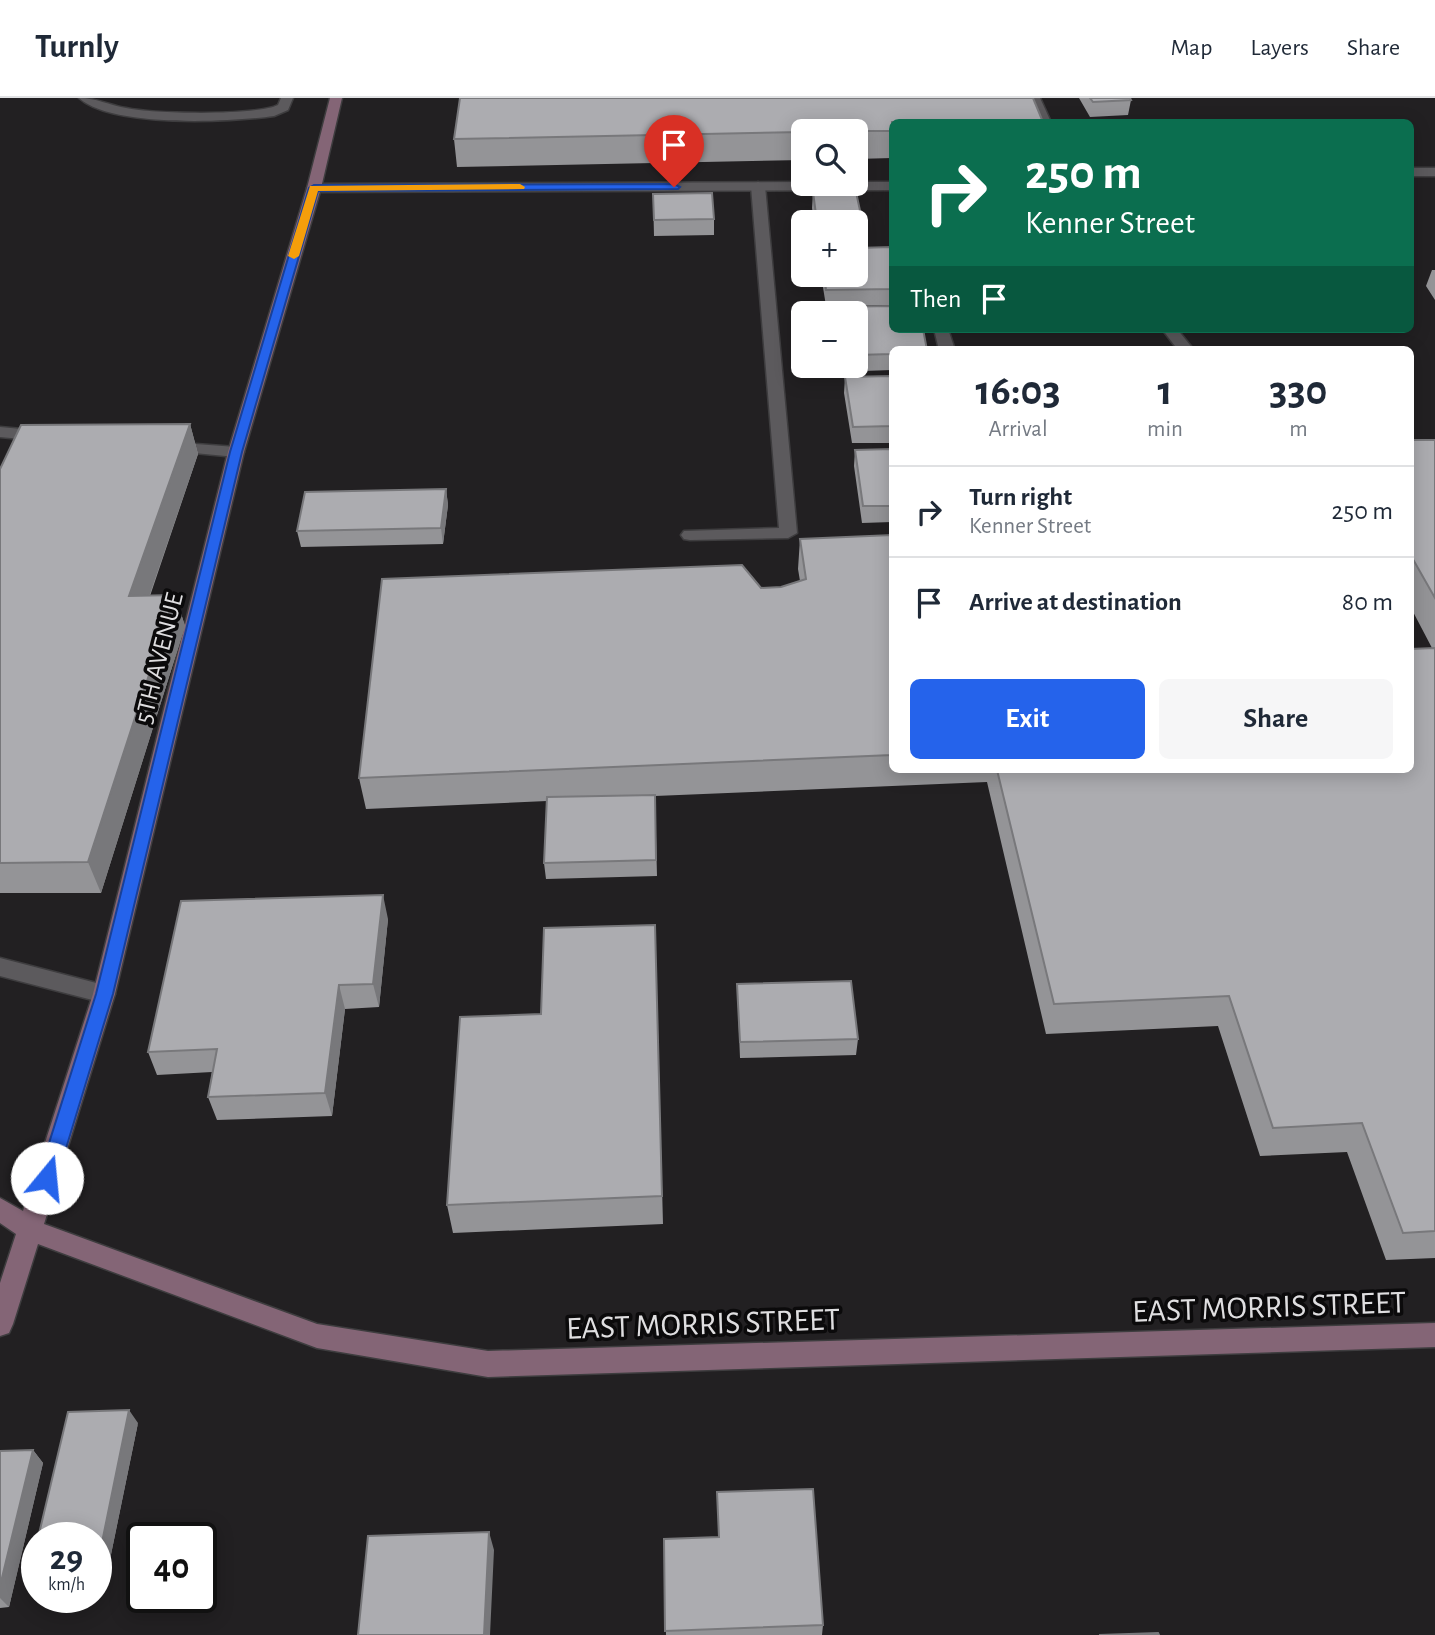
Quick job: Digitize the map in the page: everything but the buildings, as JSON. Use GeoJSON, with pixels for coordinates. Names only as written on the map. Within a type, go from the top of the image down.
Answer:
{"type":"FeatureCollection","features":[{"type":"Feature","properties":{"kind":"street"},"geometry":{"type":"LineString","coordinates":[[85,98],[111,111],[150,114],[259,114],[274,112],[284,107],[287,98]]}},
{"type":"Feature","properties":{"kind":"street","name":"5TH AVENUE"},"geometry":{"type":"LineString","coordinates":[[0,1324],[104,994],[236,452],[314,188],[336,98]]}},
{"type":"Feature","properties":{"kind":"street"},"geometry":{"type":"LineString","coordinates":[[1034,98],[1044,119]]}},
{"type":"Feature","properties":{"kind":"street"},"geometry":{"type":"LineString","coordinates":[[1414,172],[1435,172]]}},
{"type":"Feature","properties":{"kind":"street"},"geometry":{"type":"LineString","coordinates":[[690,535],[788,533],[758,186]]}},
{"type":"Feature","properties":{"kind":"street"},"geometry":{"type":"LineString","coordinates":[[314,188],[889,186]]}},
{"type":"Feature","properties":{"kind":"street"},"geometry":{"type":"LineString","coordinates":[[0,432],[20,440],[63,438]]}},
{"type":"Feature","properties":{"kind":"street"},"geometry":{"type":"LineString","coordinates":[[156,445],[236,452]]}},
{"type":"Feature","properties":{"kind":"street"},"geometry":{"type":"LineString","coordinates":[[0,967],[104,994]]}},
{"type":"Feature","properties":{"kind":"street","name":"EAST MORRIS STREET"},"geometry":{"type":"LineString","coordinates":[[0,1209],[31,1230],[317,1336],[488,1364],[1435,1335]]}},
{"type":"Feature","properties":{"kind":"slow traffic"},"geometry":{"type":"LineString","coordinates":[[294,256],[314,188],[520,187]]}},
{"type":"Feature","properties":{"kind":"route"},"geometry":{"type":"LineString","coordinates":[[47,1178],[104,994],[236,452],[314,188],[674,187]]}}]}
